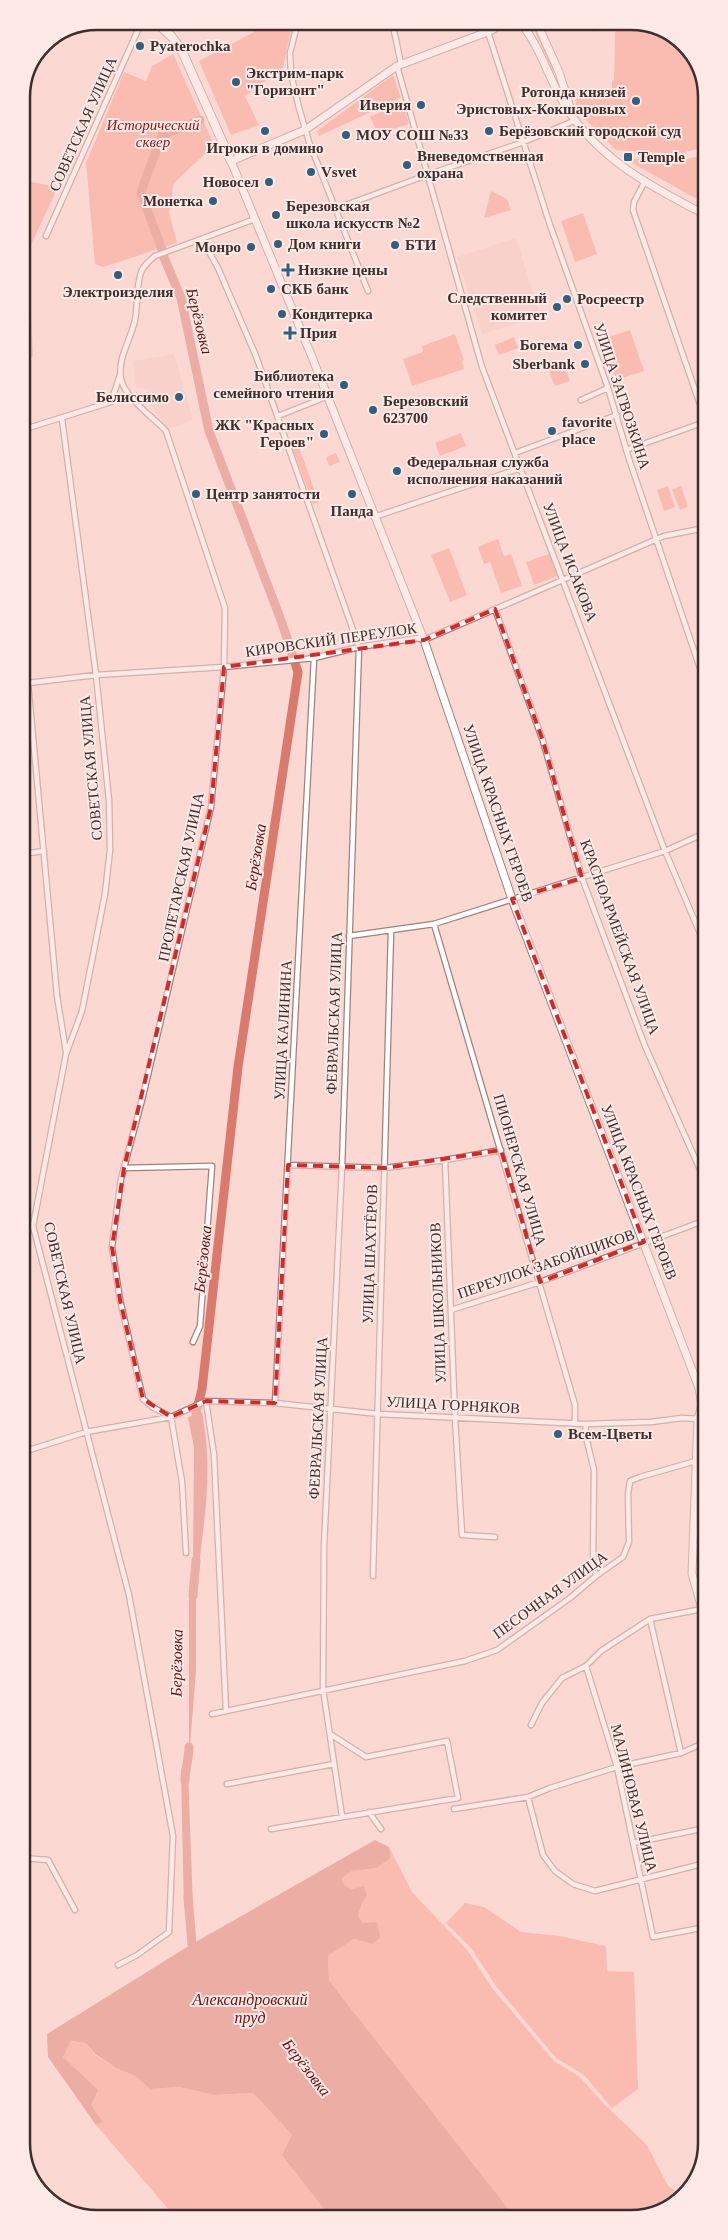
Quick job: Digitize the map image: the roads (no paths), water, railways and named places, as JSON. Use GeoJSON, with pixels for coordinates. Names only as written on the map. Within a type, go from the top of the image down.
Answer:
{"type":"FeatureCollection","features":[{"type":"Feature","properties":{"kind":"main road"},"geometry":{"type":"LineString","coordinates":[[165,30],[182,51],[231,161],[305,130],[399,65],[489,31]]}},
{"type":"Feature","properties":{"kind":"main road"},"geometry":{"type":"LineString","coordinates":[[526,30],[550,74],[559,96],[575,118],[619,165],[644,182],[698,211]]}},
{"type":"Feature","properties":{"kind":"main road"},"geometry":{"type":"LineString","coordinates":[[540,30],[559,72],[575,118]]}},
{"type":"Feature","properties":{"kind":"main road"},"geometry":{"type":"LineString","coordinates":[[550,74],[554,77],[559,72]]}},
{"type":"Feature","properties":{"kind":"main road","name":"УЛИЦА КРАСНЫХ ГЕРОЕВ"},"geometry":{"type":"LineString","coordinates":[[231,161],[308,348],[424,640],[512,899],[698,1385]]}},
{"type":"Feature","properties":{"kind":"main road","name":"УЛИЦА КРАСНЫХ ГЕРОЕВ"},"geometry":{"type":"LineString","coordinates":[[698,1419],[692,1574],[698,1594]]}},
{"type":"Feature","properties":{"kind":"street","name":"СОВЕТСКАЯ УЛИЦА"},"geometry":{"type":"LineString","coordinates":[[46,236],[138,30]]}},
{"type":"Feature","properties":{"kind":"street"},"geometry":{"type":"LineString","coordinates":[[296,30],[290,53],[291,74],[305,130],[368,292]]}},
{"type":"Feature","properties":{"kind":"street","name":"УЛИЦА ИСАКОВА"},"geometry":{"type":"LineString","coordinates":[[393,30],[399,65],[427,175],[482,367],[564,579],[665,850],[698,928]]}},
{"type":"Feature","properties":{"kind":"street","name":"УЛИЦА ЗАГВОЗКИНА"},"geometry":{"type":"LineString","coordinates":[[489,31],[524,142],[608,388],[626,450],[698,663]]}},
{"type":"Feature","properties":{"kind":"street"},"geometry":{"type":"LineString","coordinates":[[335,209],[524,142],[575,118]]}},
{"type":"Feature","properties":{"kind":"street"},"geometry":{"type":"LineString","coordinates":[[644,182],[634,202],[633,210],[698,400]]}},
{"type":"Feature","properties":{"kind":"street"},"geometry":{"type":"LineString","coordinates":[[30,428],[111,402],[121,372],[123,355],[135,320],[142,271],[155,256],[255,219]]}},
{"type":"Feature","properties":{"kind":"street","name":"ФЕВРАЛЬСКАЯ УЛИЦА"},"geometry":{"type":"LineString","coordinates":[[202,239],[218,268],[256,356],[359,647],[342,1167],[324,1547],[323,1690],[342,1816]]}},
{"type":"Feature","properties":{"kind":"street","name":"ПРОЛЕТАРСКАЯ УЛИЦА"},"geometry":{"type":"LineString","coordinates":[[121,372],[121,379],[132,399],[166,431],[225,608],[224,667],[211,807],[143,1096],[124,1168],[112,1247],[120,1300],[143,1399],[152,1407],[171,1417]]}},
{"type":"Feature","properties":{"kind":"street"},"geometry":{"type":"LineString","coordinates":[[581,400],[608,388]]}},
{"type":"Feature","properties":{"kind":"street"},"geometry":{"type":"LineString","coordinates":[[278,416],[326,397]]}},
{"type":"Feature","properties":{"kind":"street"},"geometry":{"type":"LineString","coordinates":[[515,453],[616,415]]}},
{"type":"Feature","properties":{"kind":"street","name":"СОВЕТСКАЯ УЛИЦА"},"geometry":{"type":"LineString","coordinates":[[62,419],[96,675],[109,800],[110,850],[105,894],[82,1011],[66,1054],[33,1226],[128,1595],[173,1836],[168,1932],[137,1955],[118,1965]]}},
{"type":"Feature","properties":{"kind":"street"},"geometry":{"type":"LineString","coordinates":[[626,450],[698,424]]}},
{"type":"Feature","properties":{"kind":"street"},"geometry":{"type":"LineString","coordinates":[[374,517],[521,468]]}},
{"type":"Feature","properties":{"kind":"street","name":"КИРОВСКИЙ ПЕРЕУЛОК"},"geometry":{"type":"LineString","coordinates":[[30,683],[96,675],[224,667],[314,658],[359,647],[418,638],[424,640],[664,536],[698,529]]}},
{"type":"Feature","properties":{"kind":"street","name":"КРАСНОАРМЕЙСКАЯ УЛИЦА"},"geometry":{"type":"LineString","coordinates":[[495,609],[543,740],[582,878],[645,1046],[698,1165]]}},
{"type":"Feature","properties":{"kind":"street","name":"УЛИЦА КАЛИНИНА"},"geometry":{"type":"LineString","coordinates":[[275,1403],[314,658]]}},
{"type":"Feature","properties":{"kind":"street"},"geometry":{"type":"LineString","coordinates":[[30,704],[57,996],[66,1054]]}},
{"type":"Feature","properties":{"kind":"street"},"geometry":{"type":"LineString","coordinates":[[349,936],[391,932],[434,924],[582,878],[665,850],[698,836]]}},
{"type":"Feature","properties":{"kind":"street"},"geometry":{"type":"LineString","coordinates":[[30,853],[44,851]]}},
{"type":"Feature","properties":{"kind":"street","name":"ПИОНЕРСКАЯ УЛИЦА"},"geometry":{"type":"LineString","coordinates":[[434,924],[575,1405],[575,1424]]}},
{"type":"Feature","properties":{"kind":"street","name":"УЛИЦА ШАХТЁРОВ"},"geometry":{"type":"LineString","coordinates":[[373,1576],[391,932]]}},
{"type":"Feature","properties":{"kind":"street"},"geometry":{"type":"LineString","coordinates":[[288,1166],[385,1168],[501,1150]]}},
{"type":"Feature","properties":{"kind":"street","name":"УЛИЦА ШКОЛЬНИКОВ"},"geometry":{"type":"LineString","coordinates":[[446,1160],[455,1418],[462,1535],[494,1537]]}},
{"type":"Feature","properties":{"kind":"street"},"geometry":{"type":"LineString","coordinates":[[124,1168],[212,1166],[200,1326],[193,1342]]}},
{"type":"Feature","properties":{"kind":"street","name":"ПЕРЕУЛОК ЗАБОЙЩИКОВ"},"geometry":{"type":"LineString","coordinates":[[451,1310],[540,1282],[698,1223]]}},
{"type":"Feature","properties":{"kind":"street"},"geometry":{"type":"LineString","coordinates":[[30,1450],[86,1432],[171,1417],[206,1401],[214,1455],[226,1711]]}},
{"type":"Feature","properties":{"kind":"street","name":"УЛИЦА ГОРНЯКОВ"},"geometry":{"type":"LineString","coordinates":[[206,1401],[275,1403],[379,1414],[575,1424],[650,1422],[682,1418],[698,1419]]}},
{"type":"Feature","properties":{"kind":"street"},"geometry":{"type":"LineString","coordinates":[[171,1417],[182,1490],[186,1553]]}},
{"type":"Feature","properties":{"kind":"street"},"geometry":{"type":"LineString","coordinates":[[586,1424],[585,1433],[594,1470],[593,1562],[596,1576]]}},
{"type":"Feature","properties":{"kind":"street","name":"ПЕСОЧНАЯ УЛИЦА"},"geometry":{"type":"LineString","coordinates":[[212,1714],[465,1661],[497,1650],[624,1557],[629,1542],[628,1494],[630,1481],[696,1461]]}},
{"type":"Feature","properties":{"kind":"street"},"geometry":{"type":"LineString","coordinates":[[531,1725],[542,1703],[562,1678],[586,1666],[601,1651],[650,1619],[698,1609]]}},
{"type":"Feature","properties":{"kind":"street"},"geometry":{"type":"LineString","coordinates":[[650,1619],[681,1753]]}},
{"type":"Feature","properties":{"kind":"street","name":"МАЛИНОВАЯ УЛИЦА"},"geometry":{"type":"LineString","coordinates":[[586,1666],[616,1767],[653,1937],[698,1929]]}},
{"type":"Feature","properties":{"kind":"street"},"geometry":{"type":"LineString","coordinates":[[271,1829],[458,1798],[447,1741],[366,1757],[330,1734]]}},
{"type":"Feature","properties":{"kind":"street"},"geometry":{"type":"LineString","coordinates":[[454,1809],[528,1797],[616,1767],[681,1753],[698,1746]]}},
{"type":"Feature","properties":{"kind":"street"},"geometry":{"type":"LineString","coordinates":[[227,1784],[334,1764]]}},
{"type":"Feature","properties":{"kind":"street"},"geometry":{"type":"LineString","coordinates":[[528,1797],[543,1855],[555,1871],[573,1884],[596,1891],[698,1865]]}},
{"type":"Feature","properties":{"kind":"street"},"geometry":{"type":"LineString","coordinates":[[369,1812],[381,1829]]}},
{"type":"Feature","properties":{"kind":"street"},"geometry":{"type":"LineString","coordinates":[[633,1843],[698,1830]]}},
{"type":"Feature","properties":{"kind":"street"},"geometry":{"type":"LineString","coordinates":[[30,1859],[48,1860],[75,1910]]}},
{"type":"Feature","properties":{"kind":"water"},"geometry":{"type":"Polygon","coordinates":[[[202,1412],[207,1453],[207,1492],[198,1573],[193,1571],[194,1448],[188,1417],[202,1412]]]}},
{"type":"Feature","properties":{"kind":"water"},"geometry":{"type":"Polygon","coordinates":[[[189,1585],[196,1585],[196,1670],[189,1758],[189,1585]]]}},
{"type":"Feature","properties":{"kind":"water"},"geometry":{"type":"Polygon","coordinates":[[[181,1769],[188,1770],[193,1907],[184,1908],[181,1769]]]}},
{"type":"Feature","properties":{"kind":"water","name":"Александровский пруд"},"geometry":{"type":"Polygon","coordinates":[[[375,1840],[389,1847],[391,1858],[377,1868],[352,1871],[342,1878],[344,1885],[352,1889],[364,1886],[367,1896],[362,1903],[358,1916],[363,1923],[377,1922],[380,1938],[372,1944],[354,1939],[328,1956],[329,1980],[510,2210],[325,2210],[282,2155],[292,2135],[253,2093],[214,2095],[179,2087],[150,2089],[135,2076],[116,2068],[95,2054],[86,2043],[71,2041],[63,2057],[98,2090],[91,2105],[103,2122],[96,2125],[48,2057],[47,2034],[192,1944],[375,1840]]]}},
{"type":"Feature","properties":{"kind":"waterway","name":"Берёзовка"},"geometry":{"type":"LineString","coordinates":[[163,252],[141,193],[162,135],[200,120]]}},
{"type":"Feature","properties":{"kind":"waterway","name":"Берёзовка"},"geometry":{"type":"LineString","coordinates":[[163,255],[181,298],[209,431],[282,623],[298,672],[238,1067],[202,1389],[196,1413],[198,1425]]}},
{"type":"Feature","properties":{"kind":"waterway","name":"Берёзовка"},"geometry":{"type":"LineString","coordinates":[[193,1596],[196,1560]]}},
{"type":"Feature","properties":{"kind":"waterway","name":"Берёзовка"},"geometry":{"type":"LineString","coordinates":[[185,1781],[189,1747]]}},
{"type":"Feature","properties":{"kind":"waterway","name":"Берёзовка"},"geometry":{"type":"LineString","coordinates":[[188,1896],[192,1944],[199,1953]]}},
{"type":"Feature","properties":{"kind":"place","name":"Pyaterochka"},"geometry":{"type":"Point","coordinates":[140,46]}},
{"type":"Feature","properties":{"kind":"place","name":"Экстрим-парк \"Горизонт\""},"geometry":{"type":"Point","coordinates":[236,82]}},
{"type":"Feature","properties":{"kind":"place","name":"Ротонда князей Эристовых-Кокшаровых"},"geometry":{"type":"Point","coordinates":[636,101]}},
{"type":"Feature","properties":{"kind":"place","name":"Иверия"},"geometry":{"type":"Point","coordinates":[421,105]}},
{"type":"Feature","properties":{"kind":"place","name":"Игроки в домино"},"geometry":{"type":"Point","coordinates":[265,131]}},
{"type":"Feature","properties":{"kind":"place","name":"Берёзовский городской суд"},"geometry":{"type":"Point","coordinates":[489,131]}},
{"type":"Feature","properties":{"kind":"place","name":"МОУ СОШ №33"},"geometry":{"type":"Point","coordinates":[346,135]}},
{"type":"Feature","properties":{"kind":"place","name":"Temple"},"geometry":{"type":"Point","coordinates":[628,157]}},
{"type":"Feature","properties":{"kind":"place","name":"Вневедомственная охрана"},"geometry":{"type":"Point","coordinates":[407,165]}},
{"type":"Feature","properties":{"kind":"place","name":"Vsvet"},"geometry":{"type":"Point","coordinates":[311,172]}},
{"type":"Feature","properties":{"kind":"place","name":"Новосел"},"geometry":{"type":"Point","coordinates":[269,182]}},
{"type":"Feature","properties":{"kind":"place","name":"Монетка"},"geometry":{"type":"Point","coordinates":[213,201]}},
{"type":"Feature","properties":{"kind":"place","name":"Березовская школа искусств №2"},"geometry":{"type":"Point","coordinates":[276,215]}},
{"type":"Feature","properties":{"kind":"place","name":"Дом книги"},"geometry":{"type":"Point","coordinates":[278,244]}},
{"type":"Feature","properties":{"kind":"place","name":"БТИ"},"geometry":{"type":"Point","coordinates":[395,245]}},
{"type":"Feature","properties":{"kind":"place","name":"Монро"},"geometry":{"type":"Point","coordinates":[251,247]}},
{"type":"Feature","properties":{"kind":"place","name":"Низкие цены"},"geometry":{"type":"Point","coordinates":[288,270]}},
{"type":"Feature","properties":{"kind":"place","name":"Электроизделия"},"geometry":{"type":"Point","coordinates":[118,275]}},
{"type":"Feature","properties":{"kind":"place","name":"СКБ банк"},"geometry":{"type":"Point","coordinates":[271,289]}},
{"type":"Feature","properties":{"kind":"place","name":"Росреестр"},"geometry":{"type":"Point","coordinates":[567,299]}},
{"type":"Feature","properties":{"kind":"place","name":"Следственный комитет"},"geometry":{"type":"Point","coordinates":[557,307]}},
{"type":"Feature","properties":{"kind":"place","name":"Кондитерка"},"geometry":{"type":"Point","coordinates":[282,314]}},
{"type":"Feature","properties":{"kind":"place","name":"Прия"},"geometry":{"type":"Point","coordinates":[290,333]}},
{"type":"Feature","properties":{"kind":"place","name":"Богема"},"geometry":{"type":"Point","coordinates":[578,345]}},
{"type":"Feature","properties":{"kind":"place","name":"Sberbank"},"geometry":{"type":"Point","coordinates":[585,364]}},
{"type":"Feature","properties":{"kind":"place","name":"Библиотека семейного чтения"},"geometry":{"type":"Point","coordinates":[344,385]}},
{"type":"Feature","properties":{"kind":"place","name":"Белиссимо"},"geometry":{"type":"Point","coordinates":[179,397]}},
{"type":"Feature","properties":{"kind":"place","name":"Березовский 623700"},"geometry":{"type":"Point","coordinates":[373,410]}},
{"type":"Feature","properties":{"kind":"place","name":"favorite place"},"geometry":{"type":"Point","coordinates":[552,431]}},
{"type":"Feature","properties":{"kind":"place","name":"ЖК \"Красных Героев\""},"geometry":{"type":"Point","coordinates":[324,434]}},
{"type":"Feature","properties":{"kind":"place","name":"Федеральная служба исполнения наказаний"},"geometry":{"type":"Point","coordinates":[397,471]}},
{"type":"Feature","properties":{"kind":"place","name":"Центр занятости"},"geometry":{"type":"Point","coordinates":[196,494]}},
{"type":"Feature","properties":{"kind":"place","name":"Панда"},"geometry":{"type":"Point","coordinates":[352,494]}},
{"type":"Feature","properties":{"kind":"place","name":"Всем-Цветы"},"geometry":{"type":"Point","coordinates":[558,1434]}},
{"type":"Feature","properties":{"kind":"park label","name":"Исторический сквер"},"geometry":{"type":"Point","coordinates":[153,134]}}]}
